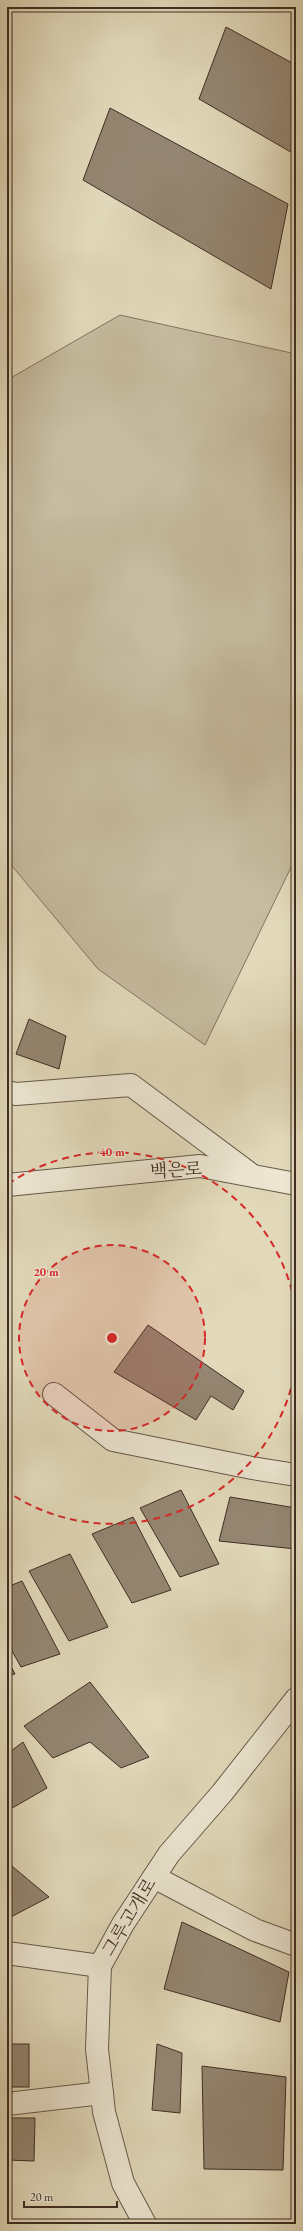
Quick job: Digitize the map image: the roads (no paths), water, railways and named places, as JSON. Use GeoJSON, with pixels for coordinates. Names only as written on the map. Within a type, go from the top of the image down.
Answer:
{"type":"FeatureCollection","features":[{"type":"Feature","properties":{"kind":"street"},"geometry":{"type":"LineString","coordinates":[[7,1092],[16,1094],[131,1085],[253,1176]]}},
{"type":"Feature","properties":{"kind":"street","name":"백은로"},"geometry":{"type":"LineString","coordinates":[[7,1185],[200,1166],[296,1184]]}},
{"type":"Feature","properties":{"kind":"street"},"geometry":{"type":"LineString","coordinates":[[54,1394],[113,1440],[252,1468],[296,1474]]}},
{"type":"Feature","properties":{"kind":"street","name":"그루고개로"},"geometry":{"type":"LineString","coordinates":[[145,2224],[123,2183],[104,2112],[97,2049],[100,1966],[122,1924],[169,1854],[222,1793],[296,1699]]}},
{"type":"Feature","properties":{"kind":"street"},"geometry":{"type":"LineString","coordinates":[[154,1877],[255,1930],[296,1945]]}},
{"type":"Feature","properties":{"kind":"street"},"geometry":{"type":"LineString","coordinates":[[7,1953],[100,1966]]}},
{"type":"Feature","properties":{"kind":"street"},"geometry":{"type":"LineString","coordinates":[[7,2104],[102,2093]]}}]}
